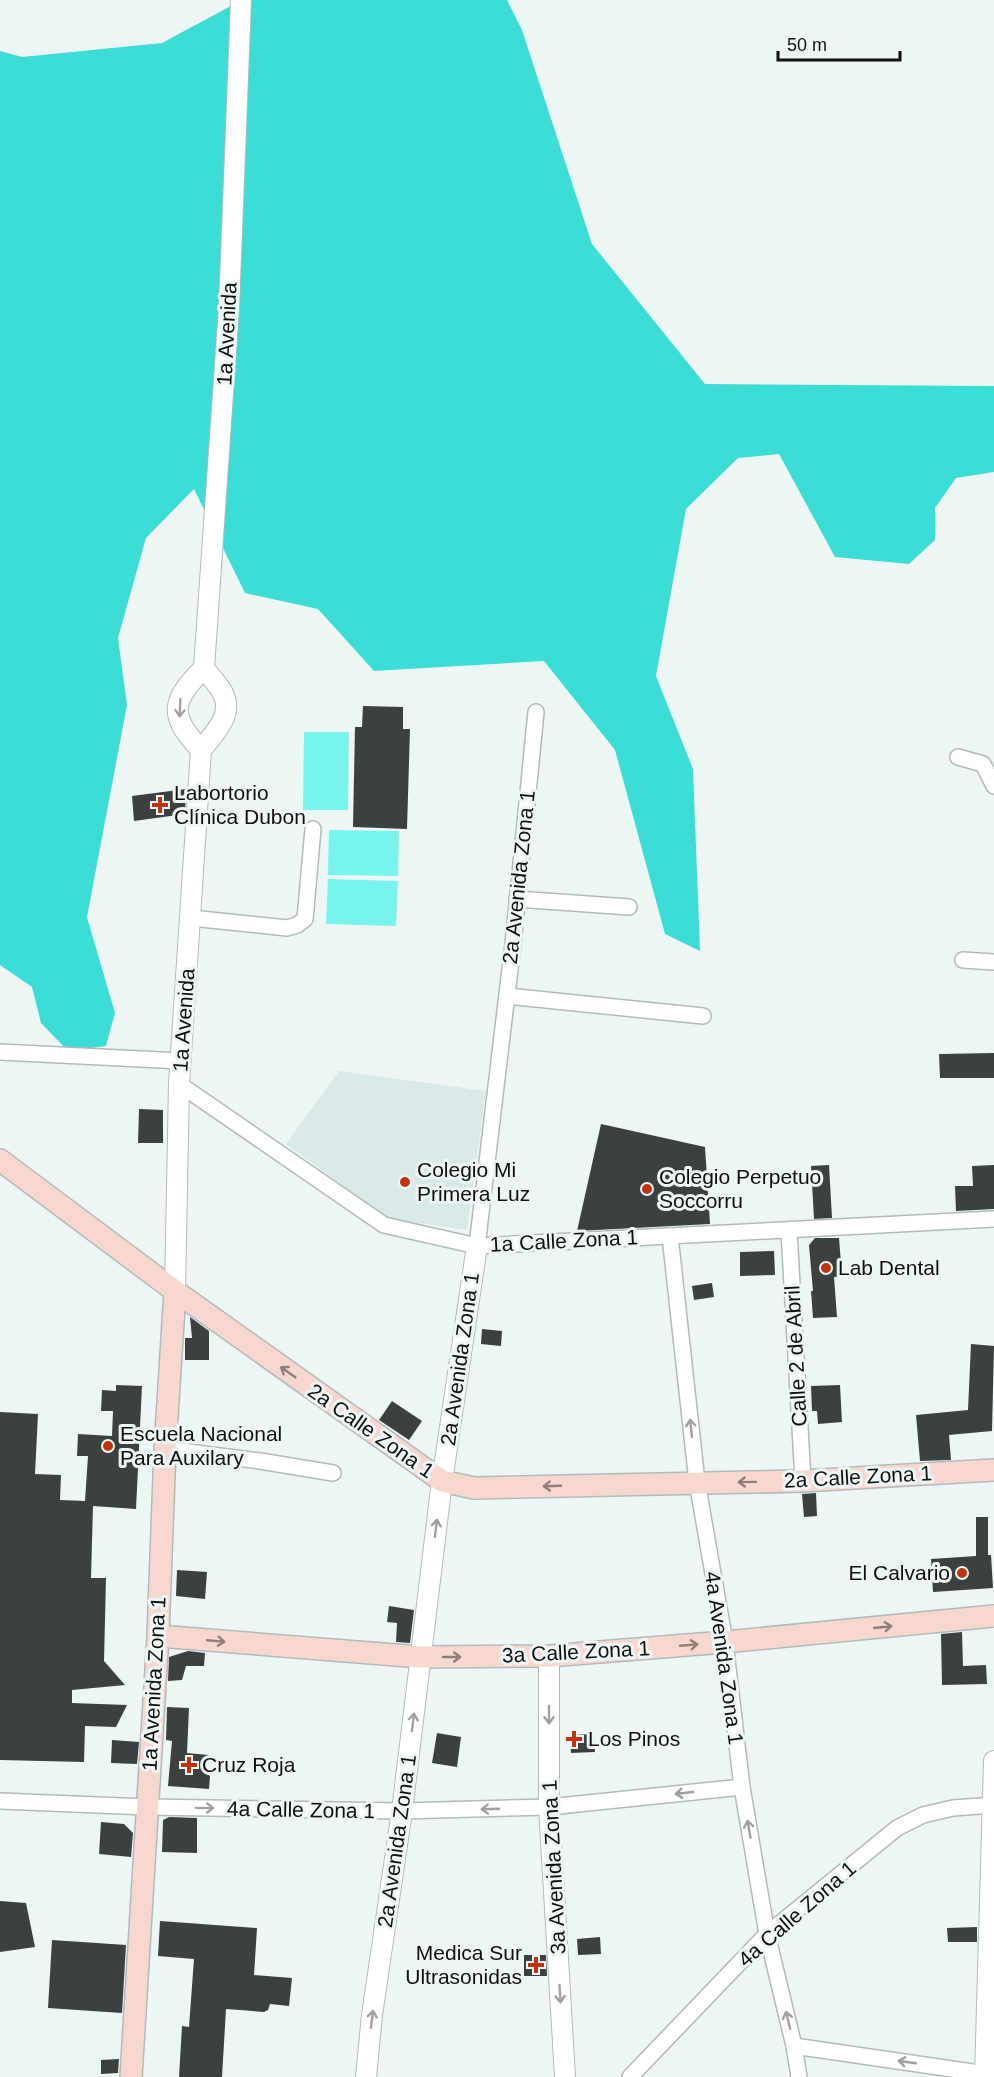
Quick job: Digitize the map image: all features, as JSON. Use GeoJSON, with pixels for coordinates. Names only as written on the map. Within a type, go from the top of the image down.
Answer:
{"type":"FeatureCollection","features":[{"type":"Feature","properties":{"kind":"main road","name":"2a Calle Zona 1"},"geometry":{"type":"LineString","coordinates":[[0,1160],[175,1291],[442,1481],[474,1488],[803,1481],[994,1470]]}},
{"type":"Feature","properties":{"kind":"main road","name":"1a Avenida Zona 1"},"geometry":{"type":"LineString","coordinates":[[131,2077],[158,1636],[165,1449],[175,1291]]}},
{"type":"Feature","properties":{"kind":"main road","name":"3a Calle Zona 1"},"geometry":{"type":"LineString","coordinates":[[158,1636],[421,1657],[549,1656],[725,1642],[994,1616]]}},
{"type":"Feature","properties":{"kind":"street","name":"1a Avenida"},"geometry":{"type":"LineString","coordinates":[[204,668],[229,308],[241,0]]}},
{"type":"Feature","properties":{"kind":"street"},"geometry":{"type":"LineString","coordinates":[[204,668],[219,687],[225,705],[225,715],[222,724],[204,746],[191,739],[181,723],[178,705],[185,688],[204,668]]}},
{"type":"Feature","properties":{"kind":"street","name":"2a Avenida Zona 1"},"geometry":{"type":"LineString","coordinates":[[366,2077],[374,2004],[402,1811],[442,1481],[477,1246],[507,996],[536,712]]}},
{"type":"Feature","properties":{"kind":"street","name":"1a Avenida"},"geometry":{"type":"LineString","coordinates":[[175,1291],[179,1084],[204,746]]}},
{"type":"Feature","properties":{"kind":"street"},"geometry":{"type":"LineString","coordinates":[[958,757],[983,764],[994,786]]}},
{"type":"Feature","properties":{"kind":"street"},"geometry":{"type":"LineString","coordinates":[[191,918],[287,928],[297,925],[305,919],[313,829]]}},
{"type":"Feature","properties":{"kind":"street"},"geometry":{"type":"LineString","coordinates":[[517,898],[629,907]]}},
{"type":"Feature","properties":{"kind":"street"},"geometry":{"type":"LineString","coordinates":[[963,960],[994,962]]}},
{"type":"Feature","properties":{"kind":"street"},"geometry":{"type":"LineString","coordinates":[[507,996],[703,1016]]}},
{"type":"Feature","properties":{"kind":"street"},"geometry":{"type":"LineString","coordinates":[[0,1052],[181,1061]]}},
{"type":"Feature","properties":{"kind":"street","name":"1a Calle Zona 1"},"geometry":{"type":"LineString","coordinates":[[179,1084],[384,1225],[477,1246],[994,1220]]}},
{"type":"Feature","properties":{"kind":"street","name":"Calle 2 de Abril"},"geometry":{"type":"LineString","coordinates":[[789,1231],[803,1481]]}},
{"type":"Feature","properties":{"kind":"street","name":"4a Avenida Zona 1"},"geometry":{"type":"LineString","coordinates":[[670,1236],[697,1482],[725,1642],[742,1786],[767,1934],[794,2046],[799,2077]]}},
{"type":"Feature","properties":{"kind":"street"},"geometry":{"type":"LineString","coordinates":[[165,1449],[333,1473]]}},
{"type":"Feature","properties":{"kind":"street","name":"3a Avenida Zona 1"},"geometry":{"type":"LineString","coordinates":[[549,1656],[549,1807],[565,2077]]}},
{"type":"Feature","properties":{"kind":"street"},"geometry":{"type":"LineString","coordinates":[[794,2046],[985,2076],[991,2030],[994,1761]]}},
{"type":"Feature","properties":{"kind":"street","name":"4a Calle Zona 1"},"geometry":{"type":"LineString","coordinates":[[0,1801],[147,1807],[402,1811],[549,1807],[742,1786]]}},
{"type":"Feature","properties":{"kind":"street","name":"4a Calle Zona 1"},"geometry":{"type":"LineString","coordinates":[[630,2077],[767,1934],[897,1828],[923,1815],[953,1808],[994,1805]]}},
{"type":"Feature","properties":{"kind":"shaded area"},"geometry":{"type":"Polygon","coordinates":[[[242,0],[507,0],[522,30],[592,244],[705,384],[994,386],[994,472],[956,478],[935,508],[935,540],[909,564],[835,557],[779,454],[738,458],[686,509],[656,676],[693,769],[700,951],[665,934],[615,750],[544,661],[374,671],[318,609],[245,593],[194,489],[146,538],[118,638],[127,705],[87,917],[115,1013],[106,1046],[68,1051],[41,1023],[32,987],[0,965],[0,51],[22,57],[162,43],[242,0]]]}},
{"type":"Feature","properties":{"kind":"shaded area"},"geometry":{"type":"Polygon","coordinates":[[[304,732],[349,732],[348,810],[303,810],[304,732]]]}},
{"type":"Feature","properties":{"kind":"shaded area"},"geometry":{"type":"Polygon","coordinates":[[[329,830],[399,831],[398,876],[328,875],[329,830]]]}},
{"type":"Feature","properties":{"kind":"shaded area"},"geometry":{"type":"Polygon","coordinates":[[[328,879],[398,881],[396,926],[326,924],[328,879]]]}},
{"type":"Feature","properties":{"kind":"shaded area","name":"Colegio Mi Primera Luz"},"geometry":{"type":"Polygon","coordinates":[[[339,1071],[486,1091],[467,1230],[389,1219],[286,1144],[339,1071]]]}},
{"type":"Feature","properties":{"kind":"building"},"geometry":{"type":"Polygon","coordinates":[[[363,706],[403,707],[403,729],[410,729],[407,829],[353,827],[355,727],[362,727],[363,706]]]}},
{"type":"Feature","properties":{"kind":"building","name":"Labortorio Clínica Dubon"},"geometry":{"type":"Polygon","coordinates":[[[186,789],[185,814],[134,821],[132,796],[186,789]]]}},
{"type":"Feature","properties":{"kind":"building"},"geometry":{"type":"Polygon","coordinates":[[[994,1053],[994,1078],[940,1078],[939,1054],[994,1053]]]}},
{"type":"Feature","properties":{"kind":"building"},"geometry":{"type":"Polygon","coordinates":[[[139,1109],[163,1110],[163,1143],[138,1143],[139,1109]]]}},
{"type":"Feature","properties":{"kind":"building","name":"Colegio Perpetuo Soccorru"},"geometry":{"type":"Polygon","coordinates":[[[601,1124],[705,1147],[710,1224],[577,1231],[601,1124]]]}},
{"type":"Feature","properties":{"kind":"building"},"geometry":{"type":"Polygon","coordinates":[[[829,1165],[832,1218],[814,1219],[811,1166],[829,1165]]]}},
{"type":"Feature","properties":{"kind":"building"},"geometry":{"type":"Polygon","coordinates":[[[994,1165],[994,1209],[956,1211],[955,1186],[973,1186],[972,1166],[994,1165]]]}},
{"type":"Feature","properties":{"kind":"building"},"geometry":{"type":"Polygon","coordinates":[[[815,1238],[839,1238],[842,1276],[834,1277],[837,1317],[813,1318],[809,1245],[815,1238]]]}},
{"type":"Feature","properties":{"kind":"building"},"geometry":{"type":"Polygon","coordinates":[[[774,1251],[775,1275],[740,1276],[740,1252],[774,1251]]]}},
{"type":"Feature","properties":{"kind":"building"},"geometry":{"type":"Polygon","coordinates":[[[712,1283],[714,1297],[694,1300],[692,1286],[712,1283]]]}},
{"type":"Feature","properties":{"kind":"building"},"geometry":{"type":"Polygon","coordinates":[[[190,1317],[209,1331],[209,1360],[185,1360],[185,1338],[192,1338],[190,1317]]]}},
{"type":"Feature","properties":{"kind":"building"},"geometry":{"type":"Polygon","coordinates":[[[482,1329],[502,1331],[501,1346],[481,1344],[482,1329]]]}},
{"type":"Feature","properties":{"kind":"building"},"geometry":{"type":"Polygon","coordinates":[[[971,1344],[994,1346],[992,1431],[949,1435],[951,1460],[920,1461],[916,1415],[968,1410],[971,1344]]]}},
{"type":"Feature","properties":{"kind":"building"},"geometry":{"type":"Polygon","coordinates":[[[116,1385],[142,1386],[136,1509],[93,1506],[91,1578],[106,1578],[104,1661],[125,1685],[72,1690],[72,1703],[127,1705],[116,1727],[85,1726],[84,1762],[0,1760],[0,1412],[38,1414],[35,1474],[61,1475],[60,1500],[85,1501],[88,1456],[77,1456],[78,1434],[112,1436],[113,1411],[101,1411],[102,1390],[116,1391],[116,1385]]]}},
{"type":"Feature","properties":{"kind":"building"},"geometry":{"type":"Polygon","coordinates":[[[840,1385],[842,1422],[818,1424],[817,1411],[812,1411],[811,1386],[840,1385]]]}},
{"type":"Feature","properties":{"kind":"building"},"geometry":{"type":"Polygon","coordinates":[[[392,1401],[422,1421],[409,1440],[379,1420],[392,1401]]]}},
{"type":"Feature","properties":{"kind":"building"},"geometry":{"type":"Polygon","coordinates":[[[816,1493],[817,1516],[804,1517],[802,1494],[816,1493]]]}},
{"type":"Feature","properties":{"kind":"building","name":"El Calvario"},"geometry":{"type":"Polygon","coordinates":[[[976,1517],[988,1517],[988,1555],[991,1555],[993,1588],[933,1592],[931,1559],[976,1556],[976,1517]]]}},
{"type":"Feature","properties":{"kind":"building"},"geometry":{"type":"Polygon","coordinates":[[[177,1570],[207,1572],[205,1599],[176,1596],[177,1570]]]}},
{"type":"Feature","properties":{"kind":"building"},"geometry":{"type":"Polygon","coordinates":[[[389,1606],[414,1610],[410,1643],[396,1642],[397,1623],[387,1622],[389,1606]]]}},
{"type":"Feature","properties":{"kind":"building"},"geometry":{"type":"Polygon","coordinates":[[[962,1632],[963,1666],[986,1665],[987,1684],[942,1685],[941,1634],[962,1632]]]}},
{"type":"Feature","properties":{"kind":"building"},"geometry":{"type":"Polygon","coordinates":[[[188,1651],[205,1653],[204,1666],[186,1666],[182,1680],[168,1681],[169,1657],[188,1651]]]}},
{"type":"Feature","properties":{"kind":"building"},"geometry":{"type":"Polygon","coordinates":[[[167,1707],[189,1708],[187,1753],[209,1755],[207,1774],[210,1776],[209,1789],[168,1786],[172,1741],[166,1740],[167,1707]]]}},
{"type":"Feature","properties":{"kind":"building"},"geometry":{"type":"Polygon","coordinates":[[[437,1733],[461,1737],[457,1767],[432,1763],[437,1733]]]}},
{"type":"Feature","properties":{"kind":"building"},"geometry":{"type":"Polygon","coordinates":[[[594,1734],[595,1752],[571,1753],[570,1735],[594,1734]]]}},
{"type":"Feature","properties":{"kind":"building"},"geometry":{"type":"Polygon","coordinates":[[[112,1740],[139,1742],[137,1764],[111,1763],[112,1740]]]}},
{"type":"Feature","properties":{"kind":"building"},"geometry":{"type":"Polygon","coordinates":[[[169,1817],[197,1818],[197,1853],[162,1852],[163,1820],[169,1817]]]}},
{"type":"Feature","properties":{"kind":"building"},"geometry":{"type":"Polygon","coordinates":[[[101,1822],[124,1824],[133,1833],[131,1857],[99,1854],[101,1822]]]}},
{"type":"Feature","properties":{"kind":"building"},"geometry":{"type":"Polygon","coordinates":[[[0,1901],[26,1903],[35,1947],[0,1952],[0,1901]]]}},
{"type":"Feature","properties":{"kind":"building"},"geometry":{"type":"Polygon","coordinates":[[[160,1921],[257,1928],[254,1975],[292,1978],[289,2006],[270,2004],[268,2010],[264,2012],[226,2009],[222,2077],[179,2077],[182,2026],[189,2027],[194,1959],[158,1956],[160,1921]]]}},
{"type":"Feature","properties":{"kind":"building"},"geometry":{"type":"Polygon","coordinates":[[[977,1927],[977,1942],[948,1942],[947,1928],[977,1927]]]}},
{"type":"Feature","properties":{"kind":"building"},"geometry":{"type":"Polygon","coordinates":[[[600,1937],[601,1954],[578,1955],[577,1939],[600,1937]]]}},
{"type":"Feature","properties":{"kind":"building"},"geometry":{"type":"Polygon","coordinates":[[[52,1940],[126,1945],[122,2013],[48,2008],[52,1940]]]}},
{"type":"Feature","properties":{"kind":"building","name":"Medica Sur Ultrasonidas"},"geometry":{"type":"Polygon","coordinates":[[[524,1955],[546,1955],[547,1976],[524,1976],[524,1955]]]}},
{"type":"Feature","properties":{"kind":"building"},"geometry":{"type":"Polygon","coordinates":[[[119,2059],[118,2073],[101,2074],[101,2060],[119,2059]]]}},
{"type":"Feature","properties":{"kind":"place","name":"Labortorio Clínica Dubon"},"geometry":{"type":"Point","coordinates":[160,805]}},
{"type":"Feature","properties":{"kind":"place","name":"Colegio Mi Primera Luz"},"geometry":{"type":"Point","coordinates":[405,1182]}},
{"type":"Feature","properties":{"kind":"place","name":"Colegio Perpetuo Soccorru"},"geometry":{"type":"Point","coordinates":[647,1189]}},
{"type":"Feature","properties":{"kind":"place","name":"Lab Dental"},"geometry":{"type":"Point","coordinates":[826,1268]}},
{"type":"Feature","properties":{"kind":"place","name":"Escuela Nacional Para Auxilary"},"geometry":{"type":"Point","coordinates":[108,1446]}},
{"type":"Feature","properties":{"kind":"place","name":"El Calvario"},"geometry":{"type":"Point","coordinates":[962,1573]}},
{"type":"Feature","properties":{"kind":"place","name":"Los Pinos"},"geometry":{"type":"Point","coordinates":[574,1739]}},
{"type":"Feature","properties":{"kind":"place","name":"Cruz Roja"},"geometry":{"type":"Point","coordinates":[189,1765]}},
{"type":"Feature","properties":{"kind":"place","name":"Medica Sur Ultrasonidas"},"geometry":{"type":"Point","coordinates":[536,1965]}}]}
